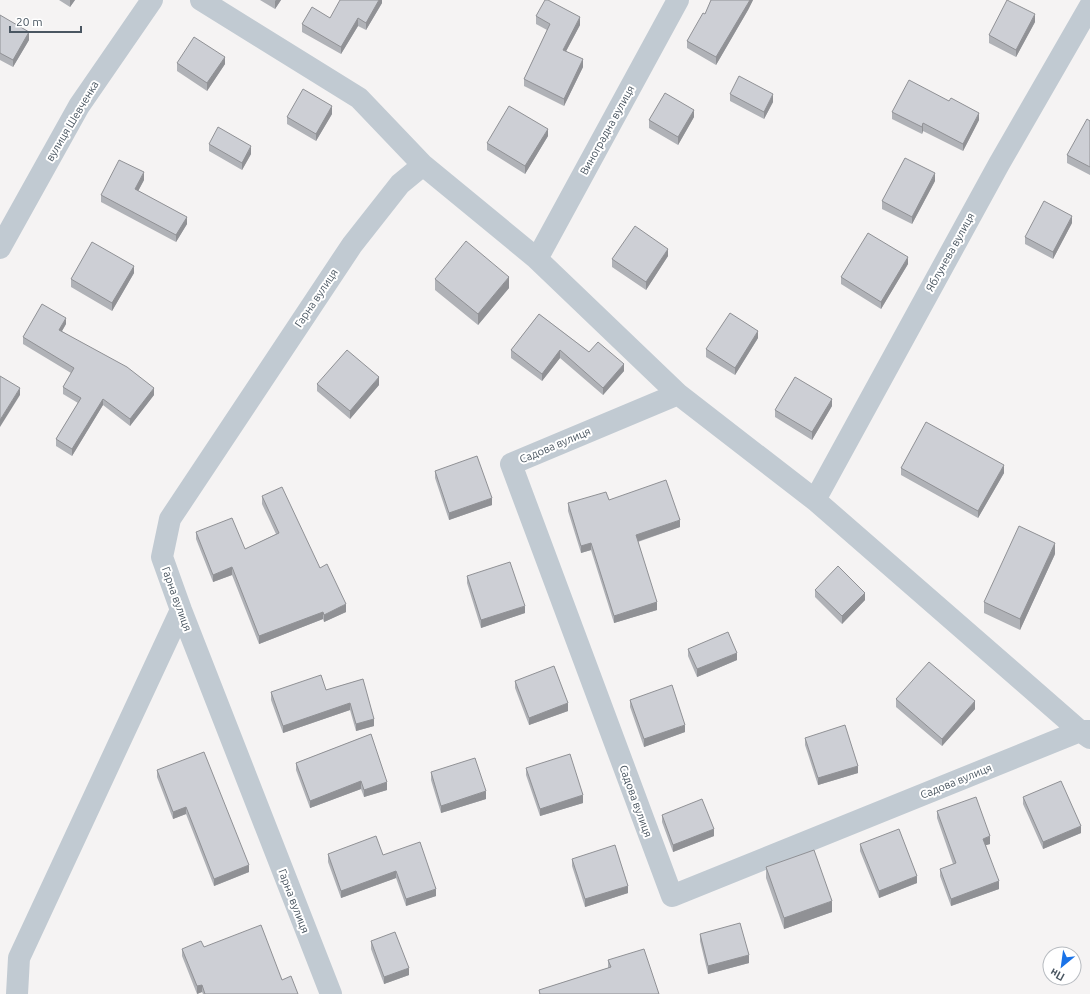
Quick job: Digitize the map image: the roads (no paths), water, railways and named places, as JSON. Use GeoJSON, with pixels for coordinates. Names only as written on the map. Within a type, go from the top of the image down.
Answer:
{"type":"FeatureCollection","features":[{"type":"Feature","properties":{"kind":"street","name":"вулиця Шевченка"},"geometry":{"type":"LineString","coordinates":[[0,248],[79,106],[152,0]]}},
{"type":"Feature","properties":{"kind":"street"},"geometry":{"type":"LineString","coordinates":[[201,0],[359,98],[423,165],[537,259],[678,394],[815,500],[1087,733]]}},
{"type":"Feature","properties":{"kind":"street","name":"Виноградна вулиця"},"geometry":{"type":"LineString","coordinates":[[537,259],[678,0]]}},
{"type":"Feature","properties":{"kind":"street","name":"Яблунева вулиця"},"geometry":{"type":"LineString","coordinates":[[815,500],[999,164],[1090,6]]}},
{"type":"Feature","properties":{"kind":"street","name":"Гарна вулиця"},"geometry":{"type":"LineString","coordinates":[[331,994],[181,610],[162,557],[170,519],[352,245],[400,184],[423,165]]}},
{"type":"Feature","properties":{"kind":"street","name":"Садова вулиця"},"geometry":{"type":"LineString","coordinates":[[678,394],[511,464],[672,896],[1087,733]]}},
{"type":"Feature","properties":{"kind":"street"},"geometry":{"type":"LineString","coordinates":[[17,994],[19,958],[181,610]]}}]}
